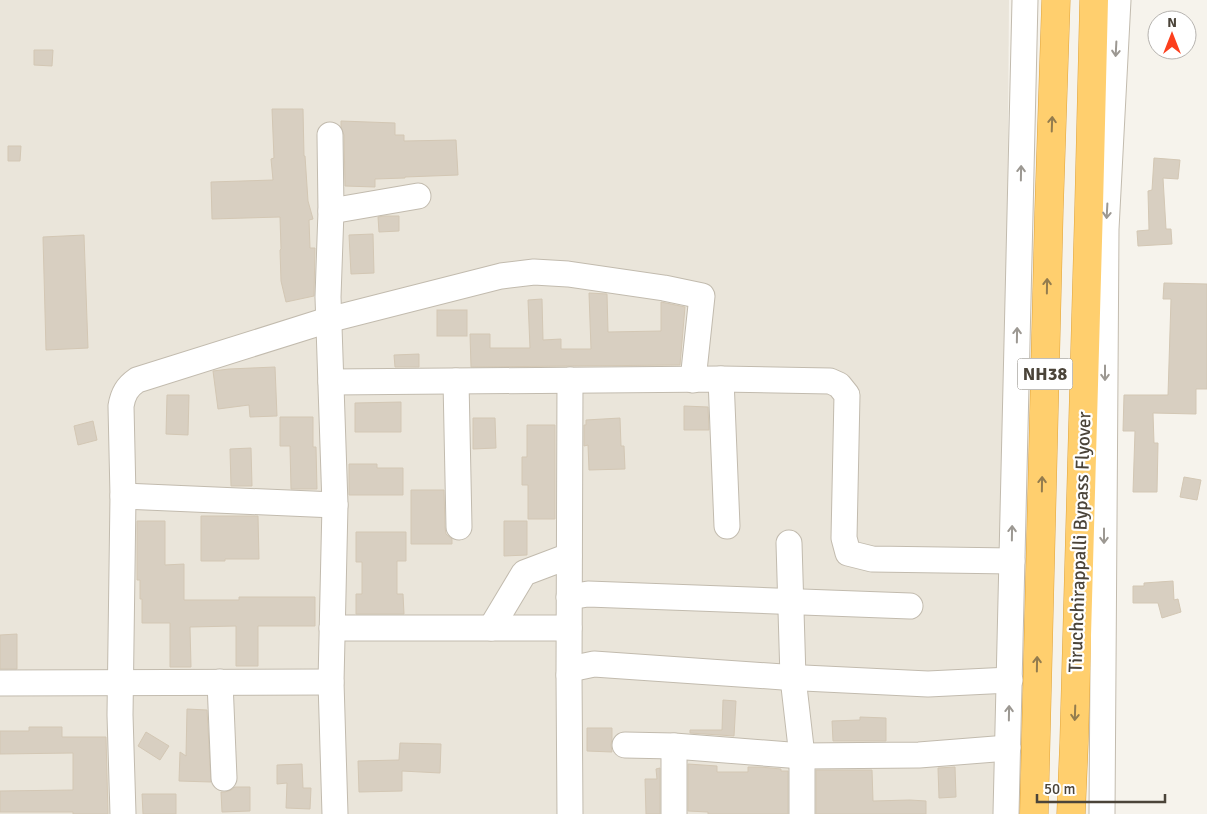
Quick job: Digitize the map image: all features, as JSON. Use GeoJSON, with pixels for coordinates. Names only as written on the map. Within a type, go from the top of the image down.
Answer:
{"type":"FeatureCollection","features":[{"type":"Feature","properties":{"kind":"highway","name":"Tiruchchirappalli Bypass Flyover"},"geometry":{"type":"LineString","coordinates":[[1034,814],[1056,0]]}},
{"type":"Feature","properties":{"kind":"highway","name":"Tiruchchirappalli Bypass Flyover"},"geometry":{"type":"LineString","coordinates":[[1071,814],[1094,0]]}},
{"type":"Feature","properties":{"kind":"street"},"geometry":{"type":"LineString","coordinates":[[1006,814],[1024,0]]}},
{"type":"Feature","properties":{"kind":"street"},"geometry":{"type":"LineString","coordinates":[[1102,814],[1106,229],[1118,0]]}},
{"type":"Feature","properties":{"kind":"street"},"geometry":{"type":"LineString","coordinates":[[330,135],[331,211],[328,300],[335,505],[331,682],[334,814]]}},
{"type":"Feature","properties":{"kind":"street"},"geometry":{"type":"LineString","coordinates":[[331,211],[418,196]]}},
{"type":"Feature","properties":{"kind":"street"},"geometry":{"type":"LineString","coordinates":[[123,814],[120,682],[123,496],[121,406],[122,396],[131,384],[328,300],[534,272],[568,274],[664,288],[702,296],[693,380]]}},
{"type":"Feature","properties":{"kind":"street"},"geometry":{"type":"LineString","coordinates":[[331,382],[570,380],[830,381],[839,384],[846,396],[844,538],[848,553],[872,560],[1012,561]]}},
{"type":"Feature","properties":{"kind":"street"},"geometry":{"type":"LineString","coordinates":[[570,380],[570,814]]}},
{"type":"Feature","properties":{"kind":"street"},"geometry":{"type":"LineString","coordinates":[[721,380],[727,526]]}},
{"type":"Feature","properties":{"kind":"street"},"geometry":{"type":"LineString","coordinates":[[456,381],[458,528]]}},
{"type":"Feature","properties":{"kind":"street"},"geometry":{"type":"LineString","coordinates":[[123,496],[335,505]]}},
{"type":"Feature","properties":{"kind":"street"},"geometry":{"type":"LineString","coordinates":[[788,543],[793,678],[802,756],[802,814]]}},
{"type":"Feature","properties":{"kind":"street"},"geometry":{"type":"LineString","coordinates":[[491,628],[524,573],[569,556]]}},
{"type":"Feature","properties":{"kind":"street"},"geometry":{"type":"LineString","coordinates":[[569,596],[588,594],[910,606]]}},
{"type":"Feature","properties":{"kind":"street"},"geometry":{"type":"LineString","coordinates":[[332,628],[569,628]]}},
{"type":"Feature","properties":{"kind":"street"},"geometry":{"type":"LineString","coordinates":[[569,674],[574,668],[594,664],[793,678],[928,684],[1010,680]]}},
{"type":"Feature","properties":{"kind":"street"},"geometry":{"type":"LineString","coordinates":[[220,682],[224,778]]}},
{"type":"Feature","properties":{"kind":"street"},"geometry":{"type":"LineString","coordinates":[[0,683],[331,682]]}},
{"type":"Feature","properties":{"kind":"street"},"geometry":{"type":"LineString","coordinates":[[625,745],[674,746],[802,756],[919,755],[1008,748]]}},
{"type":"Feature","properties":{"kind":"street"},"geometry":{"type":"LineString","coordinates":[[674,746],[674,814]]}},
{"type":"Feature","properties":{"kind":"shaded area"},"geometry":{"type":"Polygon","coordinates":[[[0,0],[1009,0],[1003,814],[0,814],[0,0]]]}},
{"type":"Feature","properties":{"kind":"building"},"geometry":{"type":"Polygon","coordinates":[[[34,50],[53,50],[52,66],[34,65],[34,50]]]}},
{"type":"Feature","properties":{"kind":"building"},"geometry":{"type":"Polygon","coordinates":[[[272,109],[303,109],[304,156],[308,201],[313,219],[309,220],[310,248],[315,248],[314,296],[286,302],[281,281],[280,217],[212,219],[211,182],[273,180],[271,159],[274,158],[272,109]]]}},
{"type":"Feature","properties":{"kind":"building"},"geometry":{"type":"Polygon","coordinates":[[[341,121],[395,123],[395,135],[404,135],[404,141],[456,140],[458,175],[375,179],[375,187],[345,186],[344,135],[341,121]]]}},
{"type":"Feature","properties":{"kind":"building"},"geometry":{"type":"Polygon","coordinates":[[[8,146],[21,146],[20,161],[8,161],[8,146]]]}},
{"type":"Feature","properties":{"kind":"building"},"geometry":{"type":"Polygon","coordinates":[[[1154,158],[1180,160],[1178,179],[1163,178],[1166,229],[1171,229],[1172,244],[1138,246],[1137,231],[1149,230],[1148,191],[1152,190],[1154,158]]]}},
{"type":"Feature","properties":{"kind":"building"},"geometry":{"type":"Polygon","coordinates":[[[399,216],[399,231],[379,232],[378,217],[399,216]]]}},
{"type":"Feature","properties":{"kind":"building"},"geometry":{"type":"Polygon","coordinates":[[[373,234],[374,273],[351,274],[349,235],[373,234]]]}},
{"type":"Feature","properties":{"kind":"building"},"geometry":{"type":"Polygon","coordinates":[[[84,235],[88,348],[46,350],[43,237],[84,235]]]}},
{"type":"Feature","properties":{"kind":"building"},"geometry":{"type":"Polygon","coordinates":[[[1164,283],[1207,284],[1207,389],[1196,389],[1196,414],[1153,413],[1154,443],[1158,443],[1157,492],[1133,492],[1135,431],[1123,431],[1124,395],[1168,395],[1171,299],[1163,299],[1164,283]]]}},
{"type":"Feature","properties":{"kind":"building"},"geometry":{"type":"Polygon","coordinates":[[[589,293],[607,294],[608,332],[661,331],[661,302],[685,307],[680,365],[471,367],[470,334],[490,334],[490,348],[530,348],[528,300],[542,299],[543,340],[561,339],[561,349],[591,349],[589,293]]]}},
{"type":"Feature","properties":{"kind":"building"},"geometry":{"type":"Polygon","coordinates":[[[437,310],[467,310],[467,336],[437,336],[437,310]]]}},
{"type":"Feature","properties":{"kind":"building"},"geometry":{"type":"Polygon","coordinates":[[[419,354],[419,367],[395,367],[394,355],[419,354]]]}},
{"type":"Feature","properties":{"kind":"building"},"geometry":{"type":"Polygon","coordinates":[[[275,367],[277,416],[250,417],[249,405],[218,409],[213,371],[275,367]]]}},
{"type":"Feature","properties":{"kind":"building"},"geometry":{"type":"Polygon","coordinates":[[[167,395],[189,395],[188,435],[166,434],[167,395]]]}},
{"type":"Feature","properties":{"kind":"building"},"geometry":{"type":"Polygon","coordinates":[[[401,402],[401,432],[355,432],[355,403],[401,402]]]}},
{"type":"Feature","properties":{"kind":"building"},"geometry":{"type":"Polygon","coordinates":[[[684,406],[708,407],[709,430],[684,430],[684,406]]]}},
{"type":"Feature","properties":{"kind":"building"},"geometry":{"type":"Polygon","coordinates":[[[280,417],[313,417],[313,447],[316,447],[317,489],[291,489],[290,446],[280,446],[280,417]]]}},
{"type":"Feature","properties":{"kind":"building"},"geometry":{"type":"Polygon","coordinates":[[[473,418],[495,418],[496,448],[473,449],[473,418]]]}},
{"type":"Feature","properties":{"kind":"building"},"geometry":{"type":"Polygon","coordinates":[[[620,418],[621,446],[624,446],[625,469],[589,470],[588,445],[584,446],[584,425],[586,425],[586,420],[620,418]]]}},
{"type":"Feature","properties":{"kind":"building"},"geometry":{"type":"Polygon","coordinates":[[[93,421],[97,440],[78,445],[74,426],[93,421]]]}},
{"type":"Feature","properties":{"kind":"building"},"geometry":{"type":"Polygon","coordinates":[[[527,425],[555,425],[555,519],[528,519],[528,485],[522,485],[522,457],[527,457],[527,425]]]}},
{"type":"Feature","properties":{"kind":"building"},"geometry":{"type":"Polygon","coordinates":[[[251,448],[252,486],[231,486],[230,449],[251,448]]]}},
{"type":"Feature","properties":{"kind":"building"},"geometry":{"type":"Polygon","coordinates":[[[349,464],[377,464],[377,468],[403,468],[403,495],[349,495],[349,464]]]}},
{"type":"Feature","properties":{"kind":"building"},"geometry":{"type":"Polygon","coordinates":[[[1184,477],[1201,480],[1197,500],[1180,497],[1184,477]]]}},
{"type":"Feature","properties":{"kind":"building"},"geometry":{"type":"Polygon","coordinates":[[[411,490],[444,490],[446,534],[452,539],[452,544],[411,544],[411,490]]]}},
{"type":"Feature","properties":{"kind":"building"},"geometry":{"type":"Polygon","coordinates":[[[201,516],[258,516],[259,559],[201,561],[201,516]]]}},
{"type":"Feature","properties":{"kind":"building"},"geometry":{"type":"Polygon","coordinates":[[[137,521],[165,521],[165,565],[184,564],[184,600],[239,600],[239,597],[315,597],[315,626],[258,626],[258,666],[236,666],[236,626],[190,627],[191,667],[170,667],[170,623],[142,623],[140,580],[137,580],[137,521]]]}},
{"type":"Feature","properties":{"kind":"building"},"geometry":{"type":"Polygon","coordinates":[[[504,521],[527,521],[527,555],[504,556],[504,521]]]}},
{"type":"Feature","properties":{"kind":"building"},"geometry":{"type":"Polygon","coordinates":[[[356,532],[406,532],[406,561],[397,561],[397,594],[403,594],[404,614],[356,614],[356,594],[362,594],[362,562],[356,562],[356,532]]]}},
{"type":"Feature","properties":{"kind":"building"},"geometry":{"type":"Polygon","coordinates":[[[1173,581],[1174,600],[1178,599],[1181,612],[1162,618],[1158,603],[1133,603],[1133,586],[1144,586],[1144,583],[1173,581]]]}},
{"type":"Feature","properties":{"kind":"building"},"geometry":{"type":"Polygon","coordinates":[[[17,634],[17,669],[0,669],[0,635],[17,634]]]}},
{"type":"Feature","properties":{"kind":"building"},"geometry":{"type":"Polygon","coordinates":[[[723,700],[736,701],[734,736],[690,733],[690,730],[722,730],[723,700]]]}},
{"type":"Feature","properties":{"kind":"building"},"geometry":{"type":"Polygon","coordinates":[[[187,709],[207,710],[211,782],[179,781],[180,752],[186,756],[187,709]]]}},
{"type":"Feature","properties":{"kind":"building"},"geometry":{"type":"Polygon","coordinates":[[[860,717],[886,718],[886,741],[833,741],[832,721],[860,720],[860,717]]]}},
{"type":"Feature","properties":{"kind":"building"},"geometry":{"type":"Polygon","coordinates":[[[29,727],[62,727],[62,737],[106,737],[108,814],[0,812],[0,791],[73,790],[73,753],[0,754],[0,731],[29,731],[29,727]]]}},
{"type":"Feature","properties":{"kind":"building"},"geometry":{"type":"Polygon","coordinates":[[[587,728],[612,728],[612,752],[587,751],[587,728]]]}},
{"type":"Feature","properties":{"kind":"building"},"geometry":{"type":"Polygon","coordinates":[[[146,732],[169,746],[160,760],[138,746],[146,732]]]}},
{"type":"Feature","properties":{"kind":"building"},"geometry":{"type":"Polygon","coordinates":[[[400,743],[441,744],[440,773],[402,771],[402,791],[359,792],[358,761],[399,760],[400,743]]]}},
{"type":"Feature","properties":{"kind":"building"},"geometry":{"type":"Polygon","coordinates":[[[302,764],[303,788],[311,788],[310,809],[286,808],[287,783],[277,784],[277,765],[302,764]]]}},
{"type":"Feature","properties":{"kind":"building"},"geometry":{"type":"Polygon","coordinates":[[[688,764],[717,766],[717,772],[748,772],[748,767],[788,771],[788,814],[708,814],[708,812],[688,811],[688,764]]]}},
{"type":"Feature","properties":{"kind":"building"},"geometry":{"type":"Polygon","coordinates":[[[955,767],[956,797],[939,798],[938,768],[955,767]]]}},
{"type":"Feature","properties":{"kind":"building"},"geometry":{"type":"Polygon","coordinates":[[[660,768],[660,814],[646,814],[645,779],[657,779],[656,769],[660,768]]]}},
{"type":"Feature","properties":{"kind":"building"},"geometry":{"type":"Polygon","coordinates":[[[816,770],[872,770],[873,801],[926,801],[926,814],[816,814],[816,770]]]}},
{"type":"Feature","properties":{"kind":"building"},"geometry":{"type":"Polygon","coordinates":[[[235,787],[250,787],[250,811],[222,812],[221,792],[235,787]]]}},
{"type":"Feature","properties":{"kind":"building"},"geometry":{"type":"Polygon","coordinates":[[[142,794],[176,794],[176,814],[143,814],[142,794]]]}}]}
